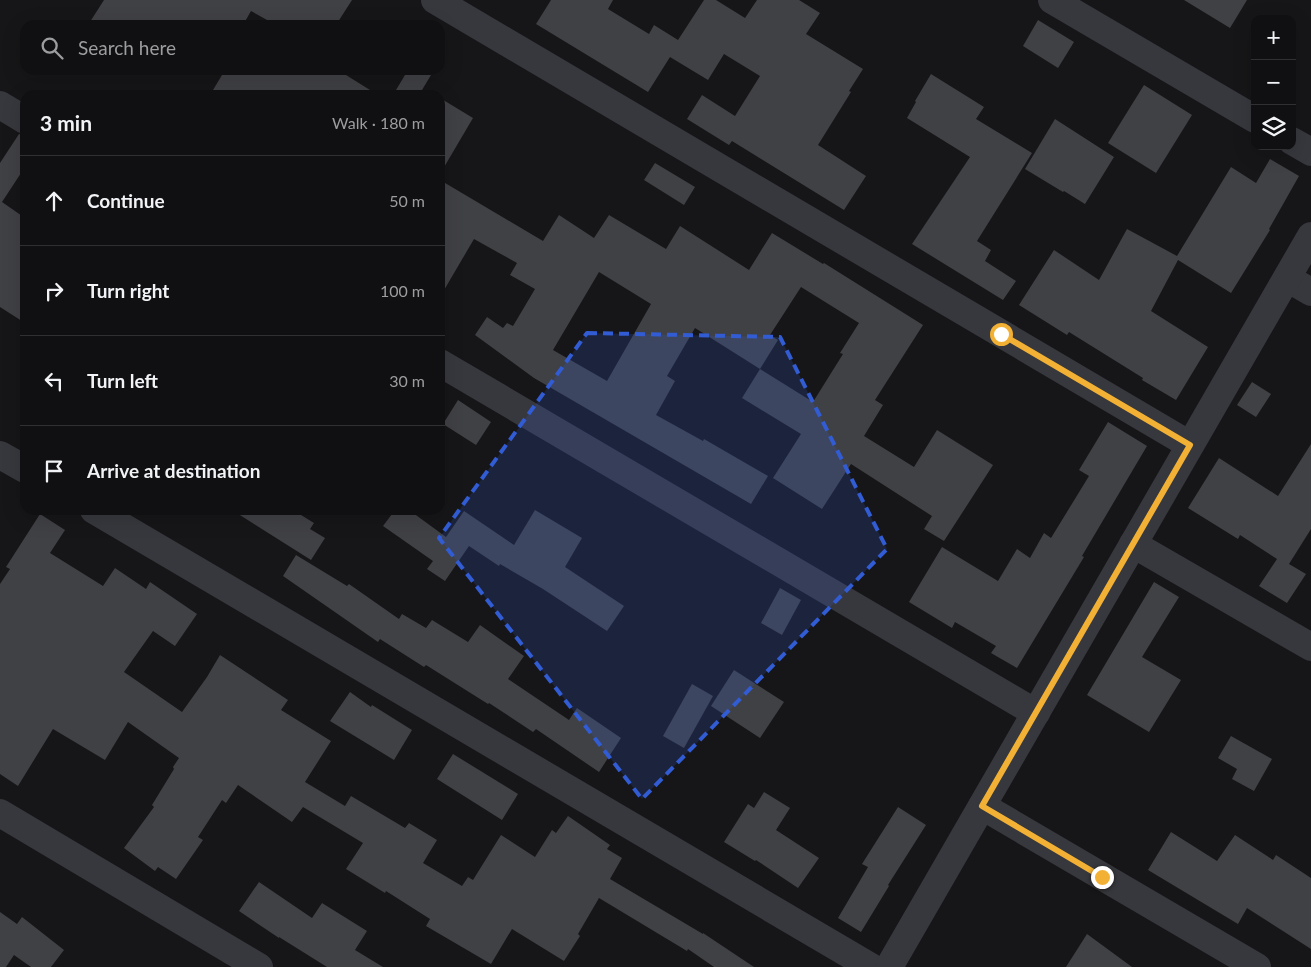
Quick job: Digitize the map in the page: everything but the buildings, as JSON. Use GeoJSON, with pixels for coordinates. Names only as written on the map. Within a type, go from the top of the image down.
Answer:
{"type":"FeatureCollection","features":[{"type":"Feature","properties":{"kind":"street"},"geometry":{"type":"LineString","coordinates":[[435,0],[1190,445]]}},
{"type":"Feature","properties":{"kind":"street"},"geometry":{"type":"LineString","coordinates":[[1052,0],[1251,117]]}},
{"type":"Feature","properties":{"kind":"street"},"geometry":{"type":"LineString","coordinates":[[0,105],[20,117]]}},
{"type":"Feature","properties":{"kind":"street"},"geometry":{"type":"LineString","coordinates":[[1296,143],[1311,152]]}},
{"type":"Feature","properties":{"kind":"street"},"geometry":{"type":"LineString","coordinates":[[889,967],[1311,236]]}},
{"type":"Feature","properties":{"kind":"street"},"geometry":{"type":"LineString","coordinates":[[1286,278],[1311,292]]}},
{"type":"Feature","properties":{"kind":"street"},"geometry":{"type":"LineString","coordinates":[[445,366],[1036,713]]}},
{"type":"Feature","properties":{"kind":"street"},"geometry":{"type":"LineString","coordinates":[[0,455],[20,467]]}},
{"type":"Feature","properties":{"kind":"street"},"geometry":{"type":"LineString","coordinates":[[103,515],[871,967]]}},
{"type":"Feature","properties":{"kind":"street"},"geometry":{"type":"LineString","coordinates":[[1133,544],[1311,647]]}},
{"type":"Feature","properties":{"kind":"street"},"geometry":{"type":"LineString","coordinates":[[982,806],[1257,967]]}},
{"type":"Feature","properties":{"kind":"street"},"geometry":{"type":"LineString","coordinates":[[0,813],[258,967]]}},
{"type":"Feature","properties":{"kind":"highlighted area"},"geometry":{"type":"Polygon","coordinates":[[[587,333],[780,337],[887,549],[642,799],[439,538],[587,333]]]}},
{"type":"Feature","properties":{"kind":"route"},"geometry":{"type":"LineString","coordinates":[[1001,334],[1190,445],[982,806],[1102,877]]}}]}
